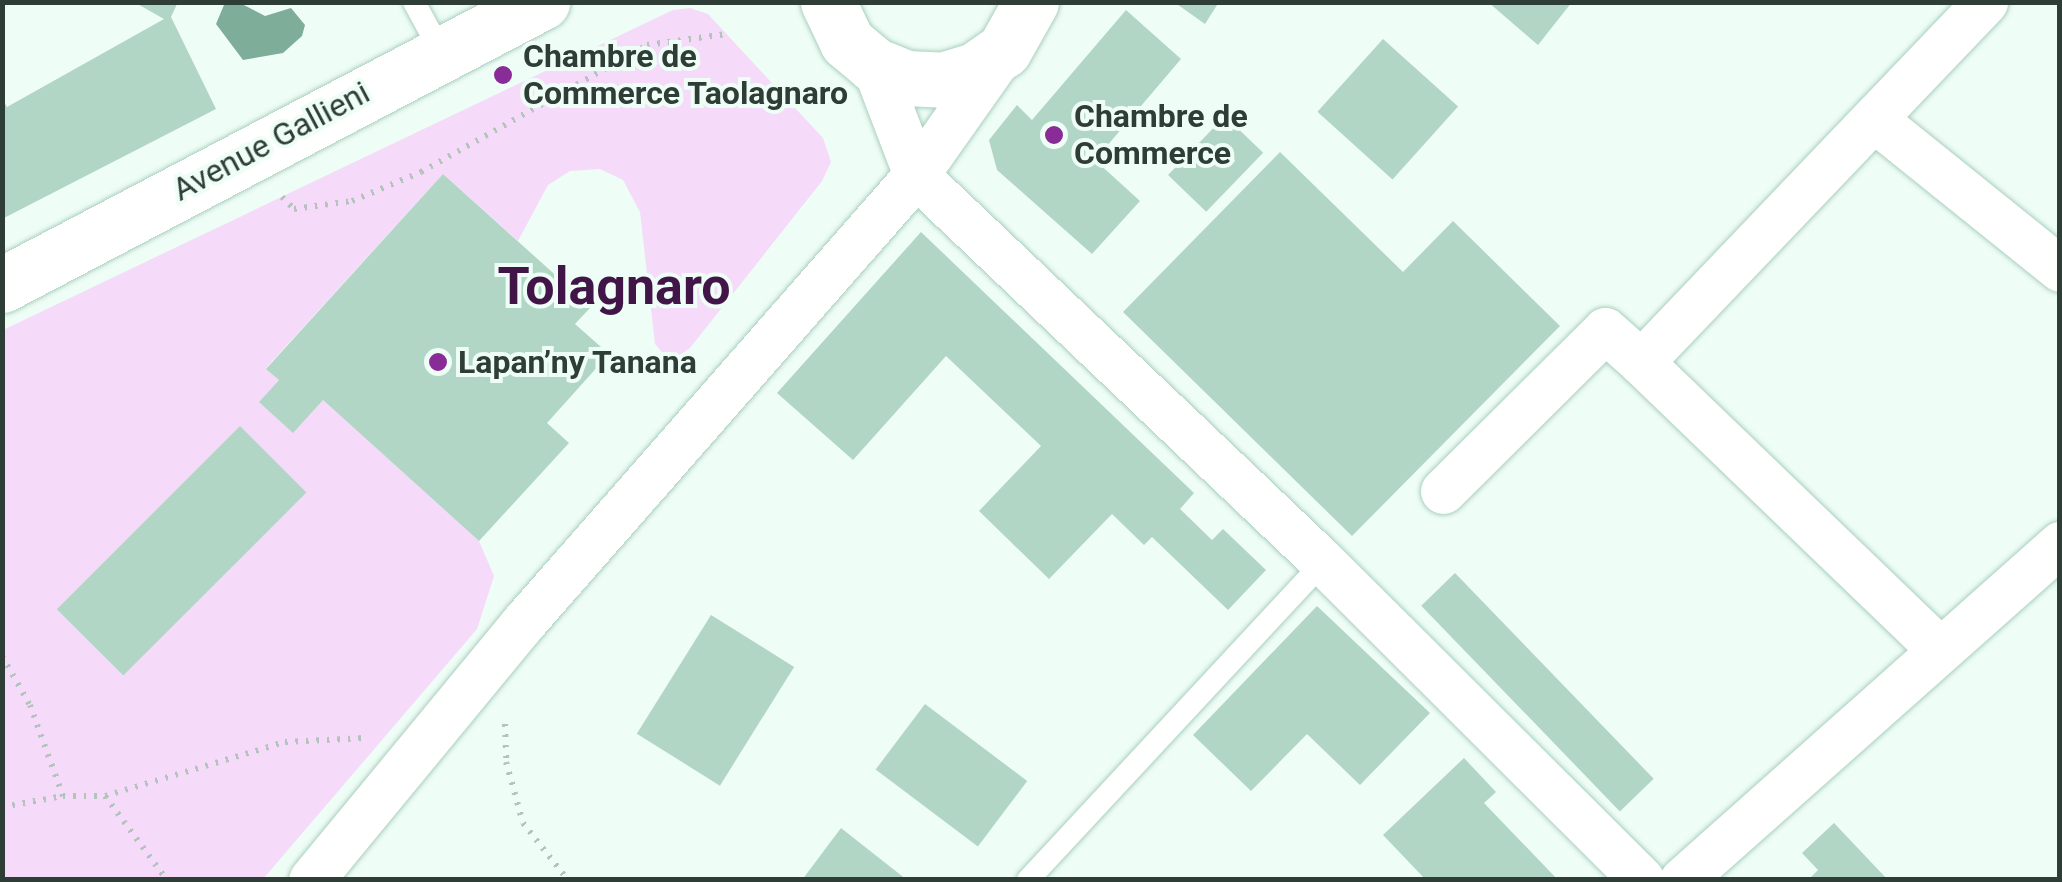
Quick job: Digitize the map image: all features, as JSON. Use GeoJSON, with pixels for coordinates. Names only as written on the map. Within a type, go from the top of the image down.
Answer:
{"type":"FeatureCollection","features":[{"type":"Feature","properties":{"kind":"main road","name":"Avenue Gallieni"},"geometry":{"type":"LineString","coordinates":[[2,285],[250,151],[542,2]]}},
{"type":"Feature","properties":{"kind":"main road"},"geometry":{"type":"LineString","coordinates":[[828,2],[847,42],[874,65],[907,78],[942,80],[975,70],[1004,50],[1030,2]]}},
{"type":"Feature","properties":{"kind":"street"},"geometry":{"type":"LineString","coordinates":[[1641,362],[1985,2]]}},
{"type":"Feature","properties":{"kind":"street"},"geometry":{"type":"LineString","coordinates":[[311,880],[424,742],[916,175],[1004,50]]}},
{"type":"Feature","properties":{"kind":"street"},"geometry":{"type":"LineString","coordinates":[[874,65],[916,175],[1323,562],[1642,880]]}},
{"type":"Feature","properties":{"kind":"street"},"geometry":{"type":"LineString","coordinates":[[1875,120],[2060,269]]}},
{"type":"Feature","properties":{"kind":"street"},"geometry":{"type":"LineString","coordinates":[[1443,491],[1605,330],[1938,648]]}},
{"type":"Feature","properties":{"kind":"street"},"geometry":{"type":"LineString","coordinates":[[1682,880],[1938,648],[2060,544]]}},
{"type":"Feature","properties":{"kind":"lane"},"geometry":{"type":"LineString","coordinates":[[414,2],[441,52]]}},
{"type":"Feature","properties":{"kind":"lane"},"geometry":{"type":"LineString","coordinates":[[1028,880],[1323,562]]}},
{"type":"Feature","properties":{"kind":"path"},"geometry":{"type":"LineString","coordinates":[[250,151],[294,210],[352,201],[421,172],[647,45],[726,34]]}},
{"type":"Feature","properties":{"kind":"path"},"geometry":{"type":"LineString","coordinates":[[2,656],[30,705],[62,796]]}},
{"type":"Feature","properties":{"kind":"path"},"geometry":{"type":"LineString","coordinates":[[505,710],[506,762],[523,824],[568,880]]}},
{"type":"Feature","properties":{"kind":"path"},"geometry":{"type":"LineString","coordinates":[[2,807],[62,796],[104,796],[285,742],[424,742]]}},
{"type":"Feature","properties":{"kind":"path"},"geometry":{"type":"LineString","coordinates":[[104,796],[166,880]]}},
{"type":"Feature","properties":{"kind":"shaded area"},"geometry":{"type":"Polygon","coordinates":[[[238,2],[265,16],[291,8],[305,25],[302,36],[283,53],[243,60],[216,24],[224,5],[238,2]]]}},
{"type":"Feature","properties":{"kind":"shaded area"},"geometry":{"type":"Polygon","coordinates":[[[690,8],[708,14],[823,138],[831,162],[822,181],[690,348],[670,362],[655,344],[640,212],[623,180],[600,169],[570,171],[548,185],[518,241],[443,174],[266,368],[279,380],[259,402],[323,400],[479,541],[494,576],[477,629],[263,879],[3,880],[3,330],[673,10],[690,8]]]}},
{"type":"Feature","properties":{"kind":"building"},"geometry":{"type":"Polygon","coordinates":[[[134,2],[178,2],[171,17],[216,109],[2,219],[2,99],[7,107],[164,19],[134,2]]]}},
{"type":"Feature","properties":{"kind":"building"},"geometry":{"type":"Polygon","coordinates":[[[1174,2],[1219,2],[1205,24],[1174,2]]]}},
{"type":"Feature","properties":{"kind":"building"},"geometry":{"type":"Polygon","coordinates":[[[1488,2],[1572,2],[1538,45],[1488,2]]]}},
{"type":"Feature","properties":{"kind":"building","name":"Chambre de Commerce"},"geometry":{"type":"Polygon","coordinates":[[[1126,10],[1181,59],[1095,160],[1140,201],[1092,254],[997,170],[989,140],[1017,105],[1032,120],[1126,10]]]}},
{"type":"Feature","properties":{"kind":"building"},"geometry":{"type":"Polygon","coordinates":[[[1383,39],[1458,107],[1392,179],[1317,112],[1383,39]]]}},
{"type":"Feature","properties":{"kind":"building"},"geometry":{"type":"Polygon","coordinates":[[[1225,116],[1263,153],[1206,212],[1168,175],[1225,116]]]}},
{"type":"Feature","properties":{"kind":"building"},"geometry":{"type":"Polygon","coordinates":[[[1280,152],[1403,272],[1453,221],[1560,326],[1352,536],[1123,312],[1280,152]]]}},
{"type":"Feature","properties":{"kind":"building","name":"Lapan’ny Tanana"},"geometry":{"type":"Polygon","coordinates":[[[443,174],[591,307],[575,324],[609,354],[547,423],[569,443],[479,541],[323,400],[293,433],[259,402],[279,380],[266,369],[443,174]]]}},
{"type":"Feature","properties":{"kind":"building"},"geometry":{"type":"Polygon","coordinates":[[[921,232],[1194,493],[1180,509],[1212,540],[1223,529],[1266,570],[1228,610],[1152,537],[1144,545],[1112,514],[1049,579],[979,511],[1041,446],[946,356],[853,460],[777,393],[921,232]]]}},
{"type":"Feature","properties":{"kind":"building"},"geometry":{"type":"Polygon","coordinates":[[[240,426],[306,492],[123,676],[57,609],[240,426]]]}},
{"type":"Feature","properties":{"kind":"building"},"geometry":{"type":"Polygon","coordinates":[[[1455,573],[1654,779],[1620,811],[1421,606],[1455,573]]]}},
{"type":"Feature","properties":{"kind":"building"},"geometry":{"type":"Polygon","coordinates":[[[1317,606],[1430,713],[1360,785],[1307,734],[1251,791],[1193,735],[1317,606]]]}},
{"type":"Feature","properties":{"kind":"building"},"geometry":{"type":"Polygon","coordinates":[[[711,615],[794,667],[720,786],[637,734],[711,615]]]}},
{"type":"Feature","properties":{"kind":"building"},"geometry":{"type":"Polygon","coordinates":[[[925,704],[1027,781],[978,847],[876,769],[925,704]]]}},
{"type":"Feature","properties":{"kind":"building"},"geometry":{"type":"Polygon","coordinates":[[[1464,758],[1496,792],[1484,803],[1558,880],[1426,880],[1383,835],[1464,758]]]}},
{"type":"Feature","properties":{"kind":"building"},"geometry":{"type":"Polygon","coordinates":[[[1834,823],[1888,880],[1808,880],[1818,870],[1802,853],[1834,823]]]}},
{"type":"Feature","properties":{"kind":"building"},"geometry":{"type":"Polygon","coordinates":[[[841,828],[907,880],[802,880],[841,828]]]}},
{"type":"Feature","properties":{"kind":"place","name":"Chambre de Commerce Taolagnaro"},"geometry":{"type":"Point","coordinates":[503,75]}},
{"type":"Feature","properties":{"kind":"place","name":"Chambre de Commerce"},"geometry":{"type":"Point","coordinates":[1054,135]}},
{"type":"Feature","properties":{"kind":"place","name":"Lapan’ny Tanana"},"geometry":{"type":"Point","coordinates":[438,362]}},
{"type":"Feature","properties":{"kind":"district","name":"Tolagnaro"},"geometry":{"type":"Point","coordinates":[614,287]}}]}
